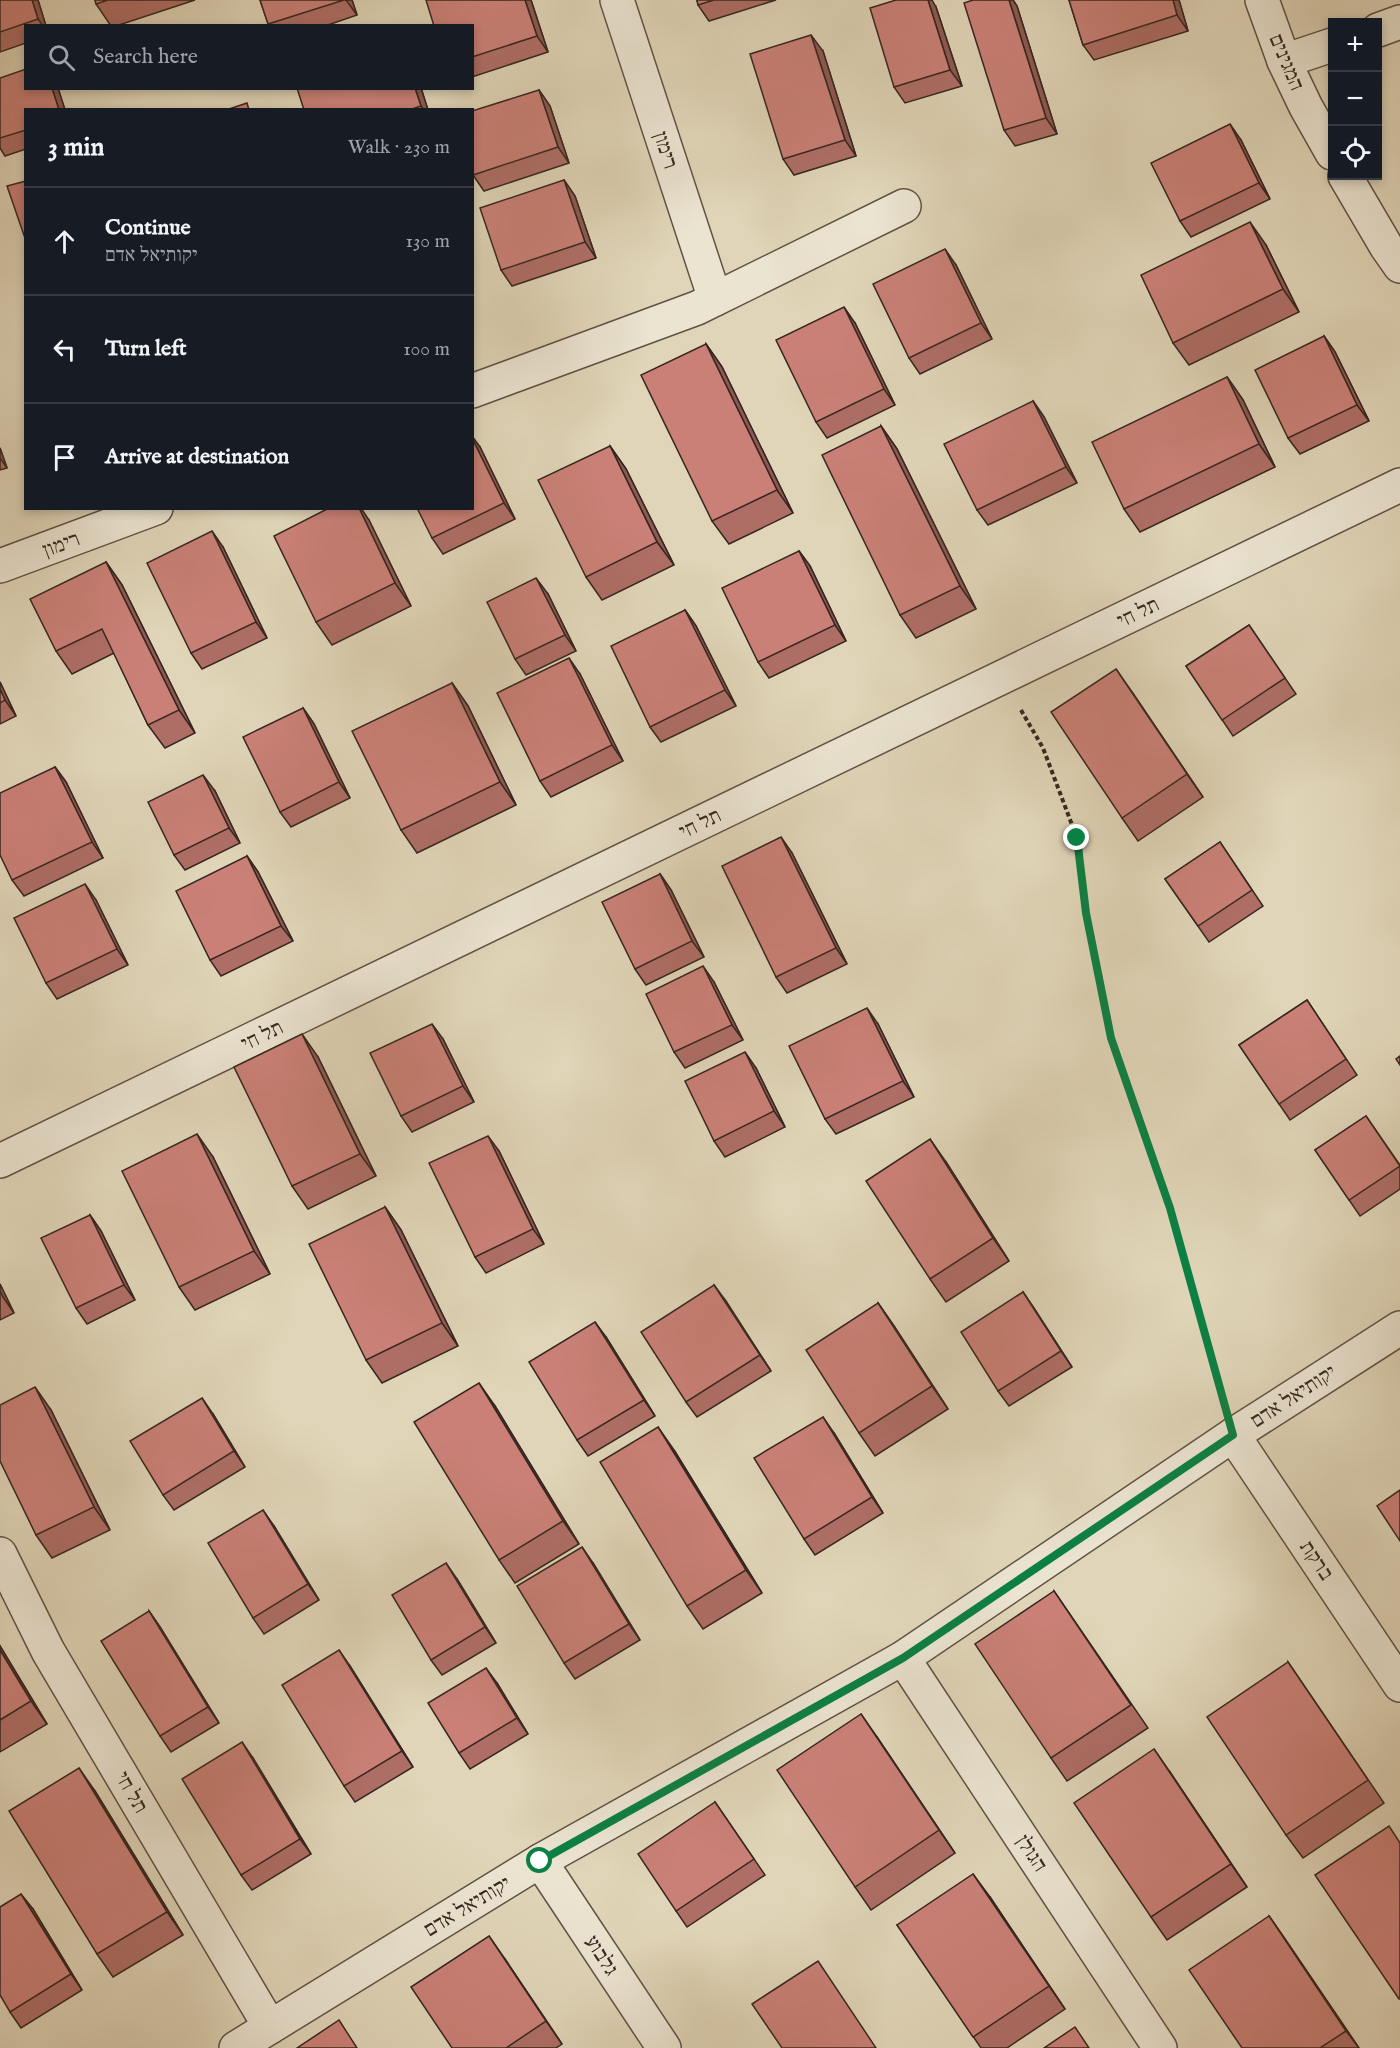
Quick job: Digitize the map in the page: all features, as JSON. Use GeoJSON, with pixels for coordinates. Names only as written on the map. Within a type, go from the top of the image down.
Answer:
{"type":"FeatureCollection","features":[{"type":"Feature","properties":{"kind":"street","name":"רימון"},"geometry":{"type":"LineString","coordinates":[[617,0],[715,299]]}},
{"type":"Feature","properties":{"kind":"street","name":"המגינים"},"geometry":{"type":"LineString","coordinates":[[1262,0],[1284,61],[1328,146]]}},
{"type":"Feature","properties":{"kind":"street"},"geometry":{"type":"LineString","coordinates":[[1382,28],[1400,22]]}},
{"type":"Feature","properties":{"kind":"street"},"geometry":{"type":"LineString","coordinates":[[1284,61],[1328,46]]}},
{"type":"Feature","properties":{"kind":"street"},"geometry":{"type":"LineString","coordinates":[[1348,180],[1400,266]]}},
{"type":"Feature","properties":{"kind":"street"},"geometry":{"type":"LineString","coordinates":[[474,390],[697,308],[904,206]]}},
{"type":"Feature","properties":{"kind":"street","name":"תל חי"},"geometry":{"type":"LineString","coordinates":[[0,1161],[1400,485]]}},
{"type":"Feature","properties":{"kind":"street","name":"רימון"},"geometry":{"type":"LineString","coordinates":[[0,566],[151,510]]}},
{"type":"Feature","properties":{"kind":"street","name":"יקותיאל אדם"},"geometry":{"type":"LineString","coordinates":[[236,2048],[540,1861],[903,1658],[1233,1435],[1400,1328]]}},
{"type":"Feature","properties":{"kind":"street","name":"ברקת"},"geometry":{"type":"LineString","coordinates":[[1233,1435],[1400,1685]]}},
{"type":"Feature","properties":{"kind":"street","name":"תל חי"},"geometry":{"type":"LineString","coordinates":[[0,1554],[48,1651],[270,2027]]}},
{"type":"Feature","properties":{"kind":"street","name":"הגולן"},"geometry":{"type":"LineString","coordinates":[[903,1658],[1160,2048]]}},
{"type":"Feature","properties":{"kind":"street","name":"גלבוע"},"geometry":{"type":"LineString","coordinates":[[540,1861],[664,2048]]}},
{"type":"Feature","properties":{"kind":"path"},"geometry":{"type":"LineString","coordinates":[[1002,677],[1042,748],[1077,838],[1086,913],[1111,1038],[1170,1208],[1233,1435]]}},
{"type":"Feature","properties":{"kind":"building"},"geometry":{"type":"Polygon","coordinates":[[[0,0],[32,0],[38,19],[0,32],[0,0]]]}},
{"type":"Feature","properties":{"kind":"building"},"geometry":{"type":"Polygon","coordinates":[[[95,0],[108,0],[96,4],[95,0]]]}},
{"type":"Feature","properties":{"kind":"building"},"geometry":{"type":"Polygon","coordinates":[[[260,0],[344,0],[268,24],[260,0]]]}},
{"type":"Feature","properties":{"kind":"building"},"geometry":{"type":"Polygon","coordinates":[[[426,0],[525,0],[537,36],[474,56],[474,24],[433,24],[426,0]]]}},
{"type":"Feature","properties":{"kind":"building"},"geometry":{"type":"Polygon","coordinates":[[[697,0],[714,0],[698,5],[697,0]]]}},
{"type":"Feature","properties":{"kind":"building"},"geometry":{"type":"Polygon","coordinates":[[[896,0],[928,0],[950,70],[894,87],[870,8],[896,0]]]}},
{"type":"Feature","properties":{"kind":"building"},"geometry":{"type":"Polygon","coordinates":[[[973,0],[1009,0],[1046,118],[1004,130],[964,3],[973,0]]]}},
{"type":"Feature","properties":{"kind":"building"},"geometry":{"type":"Polygon","coordinates":[[[1069,0],[1173,0],[1177,15],[1083,45],[1069,0]]]}},
{"type":"Feature","properties":{"kind":"building"},"geometry":{"type":"Polygon","coordinates":[[[811,35],[845,140],[783,159],[750,54],[811,35]]]}},
{"type":"Feature","properties":{"kind":"building"},"geometry":{"type":"Polygon","coordinates":[[[24,70],[24,90],[53,90],[58,108],[24,108],[24,131],[0,138],[0,78],[24,70]]]}},
{"type":"Feature","properties":{"kind":"building"},"geometry":{"type":"Polygon","coordinates":[[[298,90],[416,90],[421,106],[415,108],[303,108],[298,90]]]}},
{"type":"Feature","properties":{"kind":"building"},"geometry":{"type":"Polygon","coordinates":[[[539,90],[558,147],[474,175],[474,110],[539,90]]]}},
{"type":"Feature","properties":{"kind":"building"},"geometry":{"type":"Polygon","coordinates":[[[247,103],[248,108],[232,108],[247,103]]]}},
{"type":"Feature","properties":{"kind":"building"},"geometry":{"type":"Polygon","coordinates":[[[1230,124],[1259,183],[1180,221],[1151,163],[1230,124]]]}},
{"type":"Feature","properties":{"kind":"building"},"geometry":{"type":"Polygon","coordinates":[[[564,180],[585,242],[501,270],[480,208],[564,180]]]}},
{"type":"Feature","properties":{"kind":"building"},"geometry":{"type":"Polygon","coordinates":[[[24,182],[24,235],[7,186],[24,182]]]}},
{"type":"Feature","properties":{"kind":"building"},"geometry":{"type":"Polygon","coordinates":[[[1250,222],[1283,289],[1173,343],[1141,275],[1250,222]]]}},
{"type":"Feature","properties":{"kind":"building"},"geometry":{"type":"Polygon","coordinates":[[[945,249],[981,323],[909,358],[873,284],[945,249]]]}},
{"type":"Feature","properties":{"kind":"building"},"geometry":{"type":"Polygon","coordinates":[[[844,307],[884,389],[816,422],[776,340],[844,307]]]}},
{"type":"Feature","properties":{"kind":"building"},"geometry":{"type":"Polygon","coordinates":[[[1324,336],[1357,405],[1288,438],[1255,370],[1324,336]]]}},
{"type":"Feature","properties":{"kind":"building"},"geometry":{"type":"Polygon","coordinates":[[[706,344],[777,490],[712,521],[641,375],[706,344]]]}},
{"type":"Feature","properties":{"kind":"building"},"geometry":{"type":"Polygon","coordinates":[[[1227,377],[1259,444],[1124,509],[1092,442],[1227,377]]]}},
{"type":"Feature","properties":{"kind":"building"},"geometry":{"type":"Polygon","coordinates":[[[1033,401],[1066,467],[977,510],[944,444],[1033,401]]]}},
{"type":"Feature","properties":{"kind":"building"},"geometry":{"type":"Polygon","coordinates":[[[881,426],[960,586],[900,615],[822,455],[881,426]]]}},
{"type":"Feature","properties":{"kind":"building"},"geometry":{"type":"Polygon","coordinates":[[[474,442],[504,503],[432,538],[418,510],[474,510],[474,442]]]}},
{"type":"Feature","properties":{"kind":"building"},"geometry":{"type":"Polygon","coordinates":[[[610,446],[657,542],[586,577],[538,480],[610,446]]]}},
{"type":"Feature","properties":{"kind":"building"},"geometry":{"type":"Polygon","coordinates":[[[325,510],[360,510],[395,583],[316,622],[274,536],[325,510]]]}},
{"type":"Feature","properties":{"kind":"building"},"geometry":{"type":"Polygon","coordinates":[[[212,531],[256,622],[191,653],[147,563],[212,531]]]}},
{"type":"Feature","properties":{"kind":"building"},"geometry":{"type":"Polygon","coordinates":[[[799,551],[835,625],[758,662],[722,588],[799,551]]]}},
{"type":"Feature","properties":{"kind":"building"},"geometry":{"type":"Polygon","coordinates":[[[106,562],[179,710],[148,725],[102,629],[56,651],[30,599],[106,562]]]}},
{"type":"Feature","properties":{"kind":"building"},"geometry":{"type":"Polygon","coordinates":[[[536,578],[565,635],[515,659],[487,602],[536,578]]]}},
{"type":"Feature","properties":{"kind":"building"},"geometry":{"type":"Polygon","coordinates":[[[685,610],[725,690],[650,727],[611,646],[685,610]]]}},
{"type":"Feature","properties":{"kind":"building"},"geometry":{"type":"Polygon","coordinates":[[[1249,625],[1285,678],[1222,720],[1186,666],[1249,625]]]}},
{"type":"Feature","properties":{"kind":"building"},"geometry":{"type":"Polygon","coordinates":[[[569,658],[612,745],[540,781],[497,693],[569,658]]]}},
{"type":"Feature","properties":{"kind":"building"},"geometry":{"type":"Polygon","coordinates":[[[1116,669],[1187,774],[1122,818],[1051,712],[1116,669]]]}},
{"type":"Feature","properties":{"kind":"building"},"geometry":{"type":"Polygon","coordinates":[[[452,683],[500,782],[401,830],[352,731],[452,683]]]}},
{"type":"Feature","properties":{"kind":"building"},"geometry":{"type":"Polygon","coordinates":[[[0,689],[5,700],[0,703],[0,689]]]}},
{"type":"Feature","properties":{"kind":"building"},"geometry":{"type":"Polygon","coordinates":[[[303,708],[339,782],[280,812],[243,737],[303,708]]]}},
{"type":"Feature","properties":{"kind":"building"},"geometry":{"type":"Polygon","coordinates":[[[55,767],[92,842],[12,880],[0,855],[0,793],[55,767]]]}},
{"type":"Feature","properties":{"kind":"building"},"geometry":{"type":"Polygon","coordinates":[[[203,775],[229,828],[174,855],[148,802],[203,775]]]}},
{"type":"Feature","properties":{"kind":"building"},"geometry":{"type":"Polygon","coordinates":[[[781,837],[836,948],[776,977],[722,866],[781,837]]]}},
{"type":"Feature","properties":{"kind":"building"},"geometry":{"type":"Polygon","coordinates":[[[1220,842],[1252,890],[1198,926],[1165,879],[1220,842]]]}},
{"type":"Feature","properties":{"kind":"building"},"geometry":{"type":"Polygon","coordinates":[[[247,856],[281,926],[210,960],[176,891],[247,856]]]}},
{"type":"Feature","properties":{"kind":"building"},"geometry":{"type":"Polygon","coordinates":[[[660,874],[692,941],[635,969],[602,902],[660,874]]]}},
{"type":"Feature","properties":{"kind":"building"},"geometry":{"type":"Polygon","coordinates":[[[85,884],[117,949],[46,983],[14,918],[85,884]]]}},
{"type":"Feature","properties":{"kind":"building"},"geometry":{"type":"Polygon","coordinates":[[[703,966],[732,1025],[674,1052],[646,994],[703,966]]]}},
{"type":"Feature","properties":{"kind":"building"},"geometry":{"type":"Polygon","coordinates":[[[1307,1000],[1346,1059],[1279,1104],[1239,1045],[1307,1000]]]}},
{"type":"Feature","properties":{"kind":"building"},"geometry":{"type":"Polygon","coordinates":[[[867,1008],[903,1081],[825,1119],[789,1046],[867,1008]]]}},
{"type":"Feature","properties":{"kind":"building"},"geometry":{"type":"Polygon","coordinates":[[[432,1024],[463,1086],[401,1116],[370,1053],[432,1024]]]}},
{"type":"Feature","properties":{"kind":"building"},"geometry":{"type":"Polygon","coordinates":[[[302,1034],[360,1154],[292,1186],[234,1067],[302,1034]]]}},
{"type":"Feature","properties":{"kind":"building"},"geometry":{"type":"Polygon","coordinates":[[[745,1052],[774,1111],[714,1141],[685,1081],[745,1052]]]}},
{"type":"Feature","properties":{"kind":"building"},"geometry":{"type":"Polygon","coordinates":[[[1366,1116],[1400,1166],[1349,1200],[1315,1150],[1366,1116]]]}},
{"type":"Feature","properties":{"kind":"building"},"geometry":{"type":"Polygon","coordinates":[[[197,1134],[254,1251],[179,1287],[122,1171],[197,1134]]]}},
{"type":"Feature","properties":{"kind":"building"},"geometry":{"type":"Polygon","coordinates":[[[488,1136],[533,1229],[475,1257],[429,1163],[488,1136]]]}},
{"type":"Feature","properties":{"kind":"building"},"geometry":{"type":"Polygon","coordinates":[[[930,1139],[993,1238],[930,1279],[866,1181],[930,1139]]]}},
{"type":"Feature","properties":{"kind":"building"},"geometry":{"type":"Polygon","coordinates":[[[385,1207],[442,1323],[366,1360],[309,1244],[385,1207]]]}},
{"type":"Feature","properties":{"kind":"building"},"geometry":{"type":"Polygon","coordinates":[[[90,1215],[124,1285],[76,1308],[41,1238],[90,1215]]]}},
{"type":"Feature","properties":{"kind":"building"},"geometry":{"type":"Polygon","coordinates":[[[714,1285],[760,1355],[686,1402],[641,1332],[714,1285]]]}},
{"type":"Feature","properties":{"kind":"building"},"geometry":{"type":"Polygon","coordinates":[[[1023,1292],[1061,1351],[998,1391],[961,1332],[1023,1292]]]}},
{"type":"Feature","properties":{"kind":"building"},"geometry":{"type":"Polygon","coordinates":[[[878,1303],[932,1386],[859,1433],[806,1350],[878,1303]]]}},
{"type":"Feature","properties":{"kind":"building"},"geometry":{"type":"Polygon","coordinates":[[[595,1322],[644,1400],[577,1440],[529,1362],[595,1322]]]}},
{"type":"Feature","properties":{"kind":"building"},"geometry":{"type":"Polygon","coordinates":[[[479,1383],[563,1521],[499,1560],[414,1422],[479,1383]]]}},
{"type":"Feature","properties":{"kind":"building"},"geometry":{"type":"Polygon","coordinates":[[[35,1387],[94,1507],[36,1535],[0,1461],[0,1405],[35,1387]]]}},
{"type":"Feature","properties":{"kind":"building"},"geometry":{"type":"Polygon","coordinates":[[[202,1398],[234,1451],[163,1495],[130,1441],[202,1398]]]}},
{"type":"Feature","properties":{"kind":"building"},"geometry":{"type":"Polygon","coordinates":[[[823,1417],[872,1497],[804,1539],[754,1458],[823,1417]]]}},
{"type":"Feature","properties":{"kind":"building"},"geometry":{"type":"Polygon","coordinates":[[[658,1427],[746,1570],[687,1606],[600,1462],[658,1427]]]}},
{"type":"Feature","properties":{"kind":"building"},"geometry":{"type":"Polygon","coordinates":[[[1400,1490],[1400,1541],[1377,1506],[1400,1490]]]}},
{"type":"Feature","properties":{"kind":"building"},"geometry":{"type":"Polygon","coordinates":[[[263,1510],[308,1584],[253,1618],[208,1543],[263,1510]]]}},
{"type":"Feature","properties":{"kind":"building"},"geometry":{"type":"Polygon","coordinates":[[[582,1547],[629,1624],[564,1663],[517,1586],[582,1547]]]}},
{"type":"Feature","properties":{"kind":"building"},"geometry":{"type":"Polygon","coordinates":[[[446,1563],[485,1627],[431,1660],[392,1595],[446,1563]]]}},
{"type":"Feature","properties":{"kind":"building"},"geometry":{"type":"Polygon","coordinates":[[[1054,1591],[1131,1705],[1051,1758],[975,1644],[1054,1591]]]}},
{"type":"Feature","properties":{"kind":"building"},"geometry":{"type":"Polygon","coordinates":[[[149,1611],[208,1707],[160,1736],[101,1641],[149,1611]]]}},
{"type":"Feature","properties":{"kind":"building"},"geometry":{"type":"Polygon","coordinates":[[[0,1650],[31,1701],[0,1720],[0,1650]]]}},
{"type":"Feature","properties":{"kind":"building"},"geometry":{"type":"Polygon","coordinates":[[[339,1650],[402,1751],[344,1786],[282,1685],[339,1650]]]}},
{"type":"Feature","properties":{"kind":"building"},"geometry":{"type":"Polygon","coordinates":[[[1288,1662],[1368,1780],[1286,1835],[1207,1717],[1288,1662]]]}},
{"type":"Feature","properties":{"kind":"building"},"geometry":{"type":"Polygon","coordinates":[[[486,1668],[517,1718],[459,1753],[428,1703],[486,1668]]]}},
{"type":"Feature","properties":{"kind":"building"},"geometry":{"type":"Polygon","coordinates":[[[861,1714],[939,1830],[855,1887],[777,1770],[861,1714]]]}},
{"type":"Feature","properties":{"kind":"building"},"geometry":{"type":"Polygon","coordinates":[[[242,1742],[300,1839],[241,1875],[182,1779],[242,1742]]]}},
{"type":"Feature","properties":{"kind":"building"},"geometry":{"type":"Polygon","coordinates":[[[1154,1749],[1231,1864],[1151,1917],[1074,1803],[1154,1749]]]}},
{"type":"Feature","properties":{"kind":"building"},"geometry":{"type":"Polygon","coordinates":[[[79,1768],[167,1912],[97,1954],[9,1811],[79,1768]]]}},
{"type":"Feature","properties":{"kind":"building"},"geometry":{"type":"Polygon","coordinates":[[[715,1802],[754,1859],[676,1911],[638,1854],[715,1802]]]}},
{"type":"Feature","properties":{"kind":"building"},"geometry":{"type":"Polygon","coordinates":[[[1389,1826],[1400,1843],[1400,1999],[1315,1875],[1389,1826]]]}},
{"type":"Feature","properties":{"kind":"building"},"geometry":{"type":"Polygon","coordinates":[[[973,1874],[1049,1986],[973,2037],[897,1925],[973,1874]]]}},
{"type":"Feature","properties":{"kind":"building"},"geometry":{"type":"Polygon","coordinates":[[[21,1894],[71,1974],[10,2012],[0,1995],[0,1907],[21,1894]]]}},
{"type":"Feature","properties":{"kind":"building"},"geometry":{"type":"Polygon","coordinates":[[[1269,1916],[1346,2031],[1320,2048],[1242,2048],[1189,1970],[1269,1916]]]}},
{"type":"Feature","properties":{"kind":"building"},"geometry":{"type":"Polygon","coordinates":[[[489,1936],[546,2021],[506,2048],[452,2048],[411,1987],[489,1936]]]}},
{"type":"Feature","properties":{"kind":"building"},"geometry":{"type":"Polygon","coordinates":[[[818,1961],[876,2048],[782,2048],[752,2004],[818,1961]]]}},
{"type":"Feature","properties":{"kind":"building"},"geometry":{"type":"Polygon","coordinates":[[[339,2020],[357,2048],[297,2048],[339,2020]]]}},
{"type":"Feature","properties":{"kind":"building"},"geometry":{"type":"Polygon","coordinates":[[[1075,2027],[1089,2048],[1044,2048],[1075,2027]]]}},
{"type":"Feature","properties":{"kind":"route"},"geometry":{"type":"LineString","coordinates":[[540,1861],[903,1658],[1233,1435],[1170,1208],[1111,1038],[1086,913],[1077,838]]}}]}
